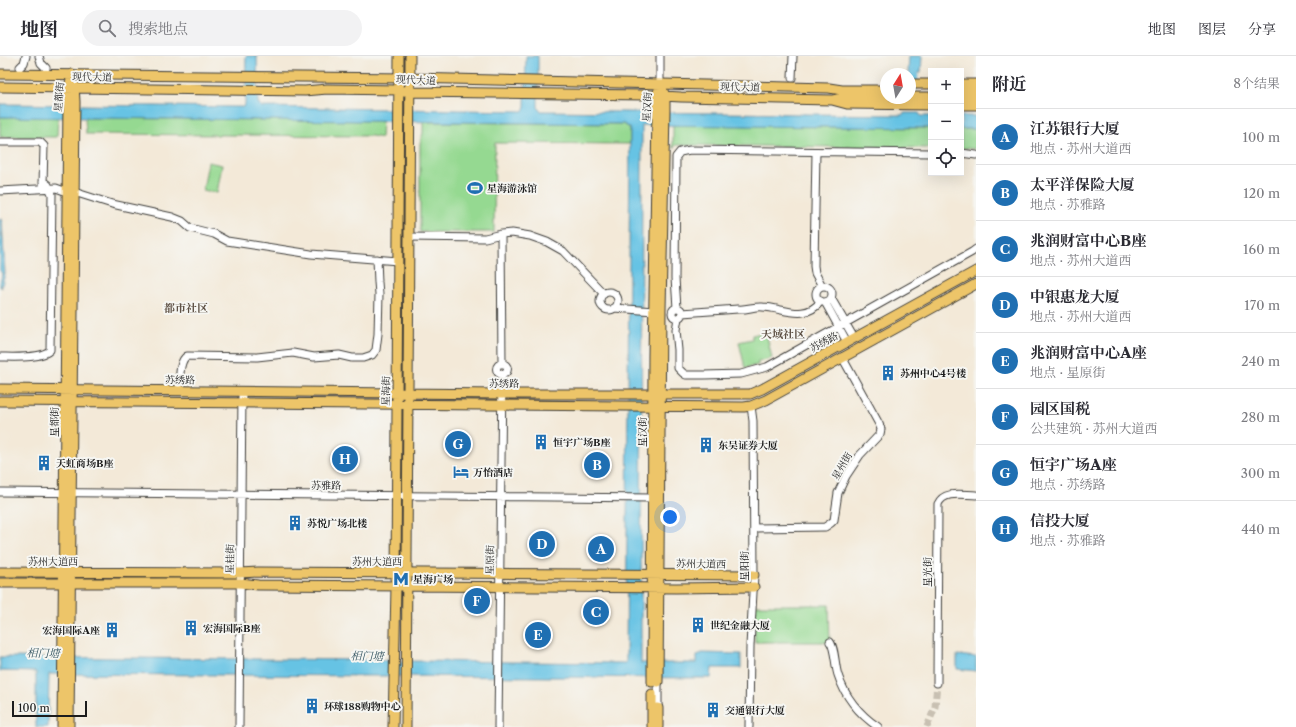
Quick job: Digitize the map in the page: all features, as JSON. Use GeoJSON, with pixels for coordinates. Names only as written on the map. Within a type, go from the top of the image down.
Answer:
{"type":"FeatureCollection","features":[{"type":"Feature","properties":{"kind":"main road","name":"星海街"},"geometry":{"type":"LineString","coordinates":[[393,727],[396,586],[399,56]]}},
{"type":"Feature","properties":{"kind":"main road"},"geometry":{"type":"LineString","coordinates":[[406,727],[410,56]]}},
{"type":"Feature","properties":{"kind":"main road","name":"现代大道"},"geometry":{"type":"LineString","coordinates":[[0,74],[525,80],[880,90]]}},
{"type":"Feature","properties":{"kind":"main road","name":"星都街"},"geometry":{"type":"LineString","coordinates":[[69,727],[66,656],[72,74]]}},
{"type":"Feature","properties":{"kind":"main road","name":"现代大道"},"geometry":{"type":"LineString","coordinates":[[829,88],[842,84],[880,84]]}},
{"type":"Feature","properties":{"kind":"main road"},"geometry":{"type":"LineString","coordinates":[[964,84],[976,84]]}},
{"type":"Feature","properties":{"kind":"main road","name":"星汉街"},"geometry":{"type":"LineString","coordinates":[[652,574],[654,310],[661,130],[660,85]]}},
{"type":"Feature","properties":{"kind":"main road","name":"现代大道"},"geometry":{"type":"LineString","coordinates":[[0,87],[399,90],[410,92],[832,100],[846,97],[880,97]]}},
{"type":"Feature","properties":{"kind":"main road"},"geometry":{"type":"LineString","coordinates":[[916,90],[928,90]]}},
{"type":"Feature","properties":{"kind":"main road"},"geometry":{"type":"LineString","coordinates":[[964,91],[976,91]]}},
{"type":"Feature","properties":{"kind":"main road"},"geometry":{"type":"LineString","coordinates":[[916,97],[928,97]]}},
{"type":"Feature","properties":{"kind":"main road"},"geometry":{"type":"LineString","coordinates":[[964,98],[976,98]]}},
{"type":"Feature","properties":{"kind":"main road","name":"现代大道"},"geometry":{"type":"LineString","coordinates":[[832,100],[847,104],[928,105]]}},
{"type":"Feature","properties":{"kind":"main road"},"geometry":{"type":"LineString","coordinates":[[964,105],[976,106]]}},
{"type":"Feature","properties":{"kind":"main road","name":"苏绣路"},"geometry":{"type":"LineString","coordinates":[[0,389],[502,394],[750,394],[762,389],[976,271]]}},
{"type":"Feature","properties":{"kind":"main road"},"geometry":{"type":"LineString","coordinates":[[0,400],[407,405],[751,406],[766,400],[976,284]]}},
{"type":"Feature","properties":{"kind":"main road","name":"星汉街"},"geometry":{"type":"LineString","coordinates":[[653,406],[652,588],[655,682]]}},
{"type":"Feature","properties":{"kind":"main road","name":"苏州大道西"},"geometry":{"type":"LineString","coordinates":[[0,572],[406,572],[754,575]]}},
{"type":"Feature","properties":{"kind":"main road"},"geometry":{"type":"LineString","coordinates":[[0,583],[240,583],[258,585],[652,588],[754,587]]}},
{"type":"Feature","properties":{"kind":"main road","name":"星都街"},"geometry":{"type":"LineString","coordinates":[[62,727],[66,676]]}},
{"type":"Feature","properties":{"kind":"main road","name":"星汉街"},"geometry":{"type":"LineString","coordinates":[[652,694],[652,727]]}},
{"type":"Feature","properties":{"kind":"main road","name":"星汉街"},"geometry":{"type":"LineString","coordinates":[[658,708],[658,727]]}},
{"type":"Feature","properties":{"kind":"street"},"geometry":{"type":"LineString","coordinates":[[20,67],[24,63],[26,56]]}},
{"type":"Feature","properties":{"kind":"street"},"geometry":{"type":"LineString","coordinates":[[39,56],[41,63],[46,68]]}},
{"type":"Feature","properties":{"kind":"street"},"geometry":{"type":"LineString","coordinates":[[660,56],[660,85]]}},
{"type":"Feature","properties":{"kind":"street"},"geometry":{"type":"LineString","coordinates":[[792,78],[793,56]]}},
{"type":"Feature","properties":{"kind":"street"},"geometry":{"type":"LineString","coordinates":[[0,142],[40,142],[44,146],[45,186],[52,194],[50,350],[37,356],[0,357]]}},
{"type":"Feature","properties":{"kind":"street"},"geometry":{"type":"LineString","coordinates":[[928,153],[690,150],[680,152],[676,157],[675,278],[678,368],[680,372],[686,374],[741,374],[759,370],[972,252],[976,248]]}},
{"type":"Feature","properties":{"kind":"street"},"geometry":{"type":"LineString","coordinates":[[604,294],[601,300],[602,306],[608,310],[614,308],[677,312],[744,310],[764,307],[804,313],[816,308],[832,293],[826,286],[822,286],[815,273],[814,266],[816,152]]}},
{"type":"Feature","properties":{"kind":"street"},"geometry":{"type":"LineString","coordinates":[[964,153],[976,154]]}},
{"type":"Feature","properties":{"kind":"street"},"geometry":{"type":"LineString","coordinates":[[0,191],[45,186],[112,204],[172,217],[182,221],[192,229],[214,234],[227,242],[311,254],[398,261]]}},
{"type":"Feature","properties":{"kind":"street"},"geometry":{"type":"LineString","coordinates":[[409,237],[485,238],[512,233],[530,236],[547,242],[563,251],[604,294]]}},
{"type":"Feature","properties":{"kind":"street","name":"星原街"},"geometry":{"type":"LineString","coordinates":[[498,727],[502,375],[498,374],[496,369],[498,365],[502,364],[501,234]]}},
{"type":"Feature","properties":{"kind":"street"},"geometry":{"type":"LineString","coordinates":[[179,391],[181,367],[183,360],[187,356],[257,357],[293,353],[314,357],[339,355],[352,358],[363,358],[372,355],[376,350],[378,334],[378,259]]}},
{"type":"Feature","properties":{"kind":"street"},"geometry":{"type":"LineString","coordinates":[[822,286],[816,293],[818,298],[826,300],[842,324],[850,340]]}},
{"type":"Feature","properties":{"kind":"street"},"geometry":{"type":"LineString","coordinates":[[604,294],[612,293],[618,298],[618,302],[614,308]]}},
{"type":"Feature","properties":{"kind":"street","name":"星州街"},"geometry":{"type":"LineString","coordinates":[[754,528],[825,527],[831,523],[834,518],[838,493],[848,470],[880,434],[881,429],[879,424],[842,357]]}},
{"type":"Feature","properties":{"kind":"street","name":"星桂街"},"geometry":{"type":"LineString","coordinates":[[239,727],[242,392]]}},
{"type":"Feature","properties":{"kind":"street","name":"星阳街"},"geometry":{"type":"LineString","coordinates":[[749,727],[750,646],[754,587],[753,421],[751,406]]}},
{"type":"Feature","properties":{"kind":"street","name":"苏雅路"},"geometry":{"type":"LineString","coordinates":[[0,492],[653,498]]}},
{"type":"Feature","properties":{"kind":"street","name":"星光街"},"geometry":{"type":"LineString","coordinates":[[938,684],[938,504],[942,498],[947,495],[976,495]]}},
{"type":"Feature","properties":{"kind":"street"},"geometry":{"type":"LineString","coordinates":[[830,642],[834,647],[837,674],[847,696],[858,711],[878,727]]}},
{"type":"Feature","properties":{"kind":"street","name":"星汉街"},"geometry":{"type":"LineString","coordinates":[[652,694],[655,682]]}},
{"type":"Feature","properties":{"kind":"street","name":"星汉街"},"geometry":{"type":"LineString","coordinates":[[655,682],[658,708]]}},
{"type":"Feature","properties":{"kind":"green space"},"geometry":{"type":"Polygon","coordinates":[[[0,117],[58,117],[57,137],[0,137],[0,117]]]}},
{"type":"Feature","properties":{"kind":"green space"},"geometry":{"type":"Polygon","coordinates":[[[85,118],[382,121],[381,138],[372,136],[86,134],[85,118]]]}},
{"type":"Feature","properties":{"kind":"green space"},"geometry":{"type":"Polygon","coordinates":[[[423,122],[623,124],[630,128],[630,144],[495,143],[494,232],[420,232],[420,143],[423,133],[423,122]]]}},
{"type":"Feature","properties":{"kind":"green space"},"geometry":{"type":"Polygon","coordinates":[[[673,125],[928,128],[928,148],[676,145],[673,148],[673,125]]]}},
{"type":"Feature","properties":{"kind":"green space"},"geometry":{"type":"Polygon","coordinates":[[[964,129],[976,129],[976,149],[964,148],[964,129]]]}},
{"type":"Feature","properties":{"kind":"green space"},"geometry":{"type":"Polygon","coordinates":[[[208,162],[222,165],[217,193],[203,190],[208,162]]]}},
{"type":"Feature","properties":{"kind":"green space"},"geometry":{"type":"Polygon","coordinates":[[[766,332],[772,358],[758,362],[758,365],[745,368],[739,342],[752,339],[752,335],[766,332]]]}},
{"type":"Feature","properties":{"kind":"green space"},"geometry":{"type":"Polygon","coordinates":[[[754,605],[829,605],[830,647],[828,643],[824,642],[755,642],[754,605]]]}},
{"type":"Feature","properties":{"kind":"water"},"geometry":{"type":"Polygon","coordinates":[[[246,56],[257,56],[258,103],[262,107],[522,111],[525,107],[526,56],[538,56],[538,107],[541,111],[901,115],[905,113],[919,113],[921,116],[928,116],[928,128],[642,125],[641,663],[697,663],[697,656],[701,653],[741,654],[741,668],[712,668],[711,678],[49,674],[48,727],[36,727],[36,672],[0,671],[0,657],[386,660],[393,662],[626,663],[630,128],[623,124],[0,117],[0,104],[243,107],[245,104],[246,56]]]}},
{"type":"Feature","properties":{"kind":"water"},"geometry":{"type":"Polygon","coordinates":[[[909,56],[922,56],[921,73],[916,73],[916,68],[908,68],[909,56]]]}},
{"type":"Feature","properties":{"kind":"water"},"geometry":{"type":"Polygon","coordinates":[[[964,116],[976,116],[976,129],[964,129],[964,116]]]}},
{"type":"Feature","properties":{"kind":"water"},"geometry":{"type":"Polygon","coordinates":[[[0,219],[2,220],[5,274],[1,288],[0,285],[2,274],[0,270],[0,219]]]}},
{"type":"Feature","properties":{"kind":"water"},"geometry":{"type":"Polygon","coordinates":[[[957,655],[976,657],[976,671],[957,669],[957,655]]]}},
{"type":"Feature","properties":{"kind":"tunnel"},"geometry":{"type":"LineString","coordinates":[[927,727],[935,707],[937,683]]}},
{"type":"Feature","properties":{"kind":"place","name":"星海游泳馆"},"geometry":{"type":"Point","coordinates":[475,188]}},
{"type":"Feature","properties":{"kind":"place","name":"苏州中心4号楼"},"geometry":{"type":"Point","coordinates":[888,373]}},
{"type":"Feature","properties":{"kind":"place","name":"恒宇广场B座"},"geometry":{"type":"Point","coordinates":[541,442]}},
{"type":"Feature","properties":{"kind":"place","name":"恒宇广场A座"},"geometry":{"type":"Point","coordinates":[458,444]}},
{"type":"Feature","properties":{"kind":"place","name":"东吴证券大厦"},"geometry":{"type":"Point","coordinates":[706,445]}},
{"type":"Feature","properties":{"kind":"place","name":"信投大厦"},"geometry":{"type":"Point","coordinates":[345,459]}},
{"type":"Feature","properties":{"kind":"place","name":"天虹商场B座"},"geometry":{"type":"Point","coordinates":[44,463]}},
{"type":"Feature","properties":{"kind":"place","name":"太平洋保险大厦"},"geometry":{"type":"Point","coordinates":[597,465]}},
{"type":"Feature","properties":{"kind":"place","name":"万怡酒店"},"geometry":{"type":"Point","coordinates":[461,472]}},
{"type":"Feature","properties":{"kind":"place","name":"苏悦广场北楼"},"geometry":{"type":"Point","coordinates":[295,523]}},
{"type":"Feature","properties":{"kind":"place","name":"中银惠龙大厦"},"geometry":{"type":"Point","coordinates":[542,544]}},
{"type":"Feature","properties":{"kind":"place","name":"江苏银行大厦"},"geometry":{"type":"Point","coordinates":[601,549]}},
{"type":"Feature","properties":{"kind":"place","name":"星海广场"},"geometry":{"type":"Point","coordinates":[401,579]}},
{"type":"Feature","properties":{"kind":"place","name":"园区国税"},"geometry":{"type":"Point","coordinates":[477,601]}},
{"type":"Feature","properties":{"kind":"place","name":"兆润财富中心B座"},"geometry":{"type":"Point","coordinates":[596,612]}},
{"type":"Feature","properties":{"kind":"place","name":"世纪金融大厦"},"geometry":{"type":"Point","coordinates":[698,625]}},
{"type":"Feature","properties":{"kind":"place","name":"宏海国际B座"},"geometry":{"type":"Point","coordinates":[191,628]}},
{"type":"Feature","properties":{"kind":"place","name":"宏海国际A座"},"geometry":{"type":"Point","coordinates":[112,630]}},
{"type":"Feature","properties":{"kind":"place","name":"兆润财富中心A座"},"geometry":{"type":"Point","coordinates":[538,635]}},
{"type":"Feature","properties":{"kind":"place","name":"环球188购物中心"},"geometry":{"type":"Point","coordinates":[312,706]}},
{"type":"Feature","properties":{"kind":"place","name":"交通银行大厦"},"geometry":{"type":"Point","coordinates":[713,710]}},
{"type":"Feature","properties":{"kind":"district","name":"都市社区"},"geometry":{"type":"Point","coordinates":[186,308]}},
{"type":"Feature","properties":{"kind":"district","name":"天域社区"},"geometry":{"type":"Point","coordinates":[783,334]}},
{"type":"Feature","properties":{"kind":"water label","name":"相门塘"},"geometry":{"type":"Point","coordinates":[43,653]}},
{"type":"Feature","properties":{"kind":"water label","name":"相门塘"},"geometry":{"type":"Point","coordinates":[367,656]}}]}
